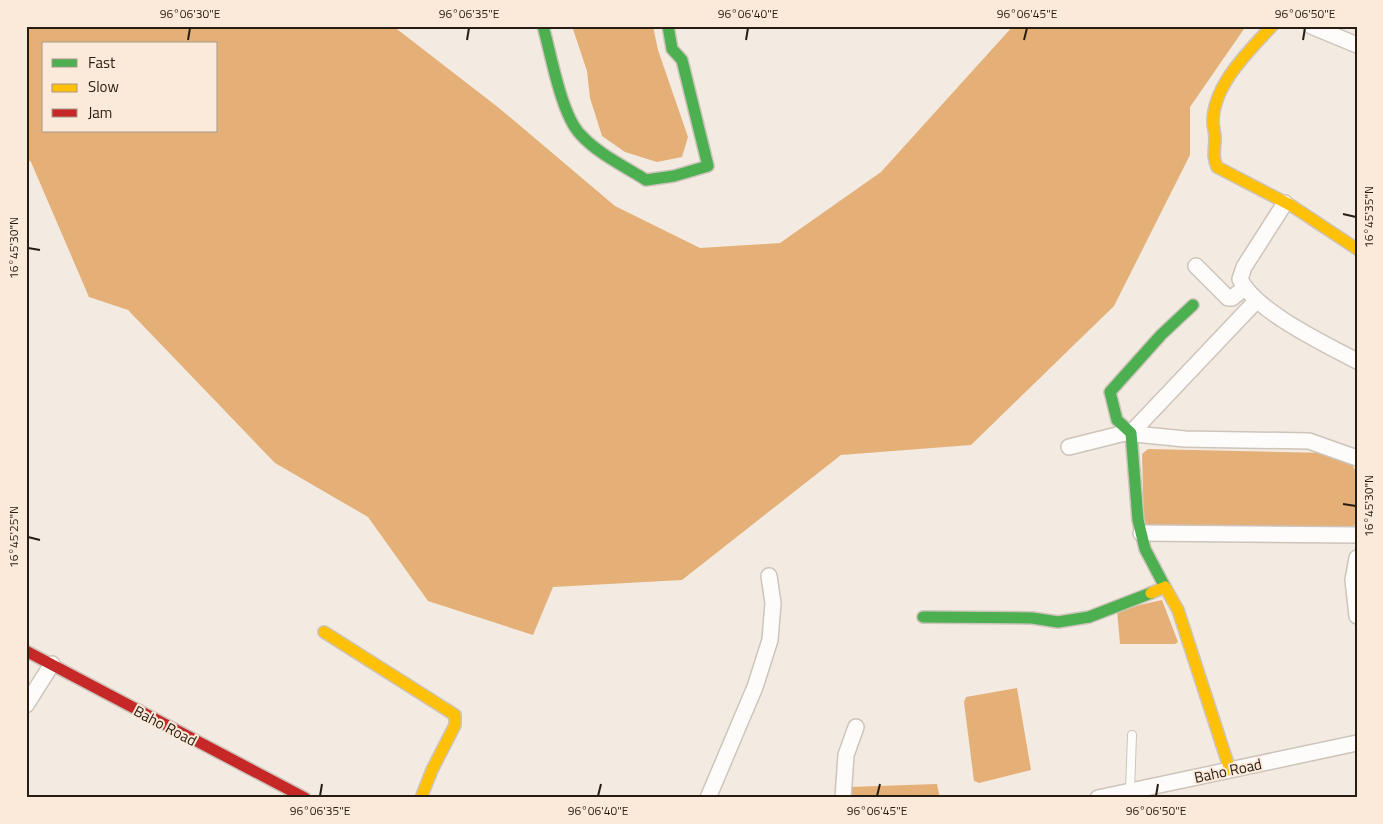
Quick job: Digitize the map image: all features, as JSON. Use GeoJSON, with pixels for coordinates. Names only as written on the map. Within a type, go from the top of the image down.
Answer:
{"type":"FeatureCollection","features":[{"type":"Feature","properties":{"kind":"street"},"geometry":{"type":"LineString","coordinates":[[543,26],[566,103],[578,132],[612,158],[646,180],[674,176],[708,166],[682,60],[672,48],[668,26]]}},
{"type":"Feature","properties":{"kind":"street"},"geometry":{"type":"LineString","coordinates":[[1272,26],[1251,49],[1220,92],[1213,121],[1215,138],[1212,155],[1217,167],[1285,203],[1357,250]]}},
{"type":"Feature","properties":{"kind":"street"},"geometry":{"type":"LineString","coordinates":[[1318,28],[1357,45]]}},
{"type":"Feature","properties":{"kind":"street"},"geometry":{"type":"LineString","coordinates":[[1285,203],[1244,267],[1240,279],[1244,288],[1258,300],[1312,336],[1357,361]]}},
{"type":"Feature","properties":{"kind":"street"},"geometry":{"type":"LineString","coordinates":[[1196,266],[1228,298],[1232,298],[1244,288]]}},
{"type":"Feature","properties":{"kind":"street"},"geometry":{"type":"LineString","coordinates":[[1131,434],[1258,300]]}},
{"type":"Feature","properties":{"kind":"street"},"geometry":{"type":"LineString","coordinates":[[1193,305],[1160,336],[1110,392],[1117,420],[1131,434],[1141,533],[1145,549],[1178,610],[1230,770]]}},
{"type":"Feature","properties":{"kind":"street"},"geometry":{"type":"LineString","coordinates":[[1069,447],[1131,434],[1185,439],[1309,441],[1357,458]]}},
{"type":"Feature","properties":{"kind":"street"},"geometry":{"type":"LineString","coordinates":[[1141,533],[1357,535]]}},
{"type":"Feature","properties":{"kind":"street"},"geometry":{"type":"LineString","coordinates":[[1357,558],[1353,580],[1357,616]]}},
{"type":"Feature","properties":{"kind":"street"},"geometry":{"type":"LineString","coordinates":[[708,798],[737,727],[756,687],[770,640],[773,603],[769,576]]}},
{"type":"Feature","properties":{"kind":"street"},"geometry":{"type":"LineString","coordinates":[[923,617],[1003,617],[1058,622],[1089,617],[1164,587]]}},
{"type":"Feature","properties":{"kind":"street"},"geometry":{"type":"LineString","coordinates":[[324,632],[452,713],[456,718],[455,725],[432,770],[421,798]]}},
{"type":"Feature","properties":{"kind":"street","name":"Baho Road"},"geometry":{"type":"LineString","coordinates":[[26,651],[184,736],[305,798]]}},
{"type":"Feature","properties":{"kind":"street"},"geometry":{"type":"LineString","coordinates":[[26,705],[52,664]]}},
{"type":"Feature","properties":{"kind":"street"},"geometry":{"type":"LineString","coordinates":[[843,798],[846,755],[856,727]]}},
{"type":"Feature","properties":{"kind":"street","name":"Baho Road"},"geometry":{"type":"LineString","coordinates":[[1098,798],[1356,745]]}},
{"type":"Feature","properties":{"kind":"lane"},"geometry":{"type":"LineString","coordinates":[[1130,791],[1132,735]]}},
{"type":"Feature","properties":{"kind":"shaded area"},"geometry":{"type":"Polygon","coordinates":[[[26,26],[393,26],[499,108],[615,206],[700,248],[780,243],[881,172],[1013,26],[1246,26],[1190,107],[1190,155],[1114,306],[971,445],[841,455],[682,580],[553,587],[533,635],[428,601],[368,517],[275,463],[128,310],[89,297],[31,162],[26,158],[26,26]]]}},
{"type":"Feature","properties":{"kind":"shaded area"},"geometry":{"type":"Polygon","coordinates":[[[572,26],[653,26],[658,50],[688,137],[682,157],[657,162],[625,152],[602,136],[590,98],[587,71],[572,26]]]}},
{"type":"Feature","properties":{"kind":"shaded area"},"geometry":{"type":"Polygon","coordinates":[[[1148,449],[1327,453],[1348,457],[1355,470],[1356,525],[1346,528],[1144,526],[1142,454],[1148,449]]]}},
{"type":"Feature","properties":{"kind":"shaded area"},"geometry":{"type":"Polygon","coordinates":[[[1162,600],[1178,642],[1175,644],[1120,644],[1117,610],[1162,600]]]}},
{"type":"Feature","properties":{"kind":"shaded area"},"geometry":{"type":"Polygon","coordinates":[[[1017,688],[1031,770],[979,783],[974,781],[964,702],[966,697],[1017,688]]]}},
{"type":"Feature","properties":{"kind":"shaded area"},"geometry":{"type":"Polygon","coordinates":[[[937,784],[940,798],[849,798],[849,787],[937,784]]]}},
{"type":"Feature","properties":{"kind":"traffic: fast"},"geometry":{"type":"LineString","coordinates":[[543,26],[562,98],[573,125],[595,148],[646,180],[674,176],[708,166],[682,60],[672,49],[668,26]]}},
{"type":"Feature","properties":{"kind":"traffic: fast"},"geometry":{"type":"LineString","coordinates":[[1165,587],[1145,549],[1138,520],[1131,433],[1117,420],[1110,392],[1161,335],[1193,305]]}},
{"type":"Feature","properties":{"kind":"traffic: fast"},"geometry":{"type":"LineString","coordinates":[[923,617],[1032,618],[1058,622],[1089,617],[1151,593]]}},
{"type":"Feature","properties":{"kind":"traffic: slow"},"geometry":{"type":"LineString","coordinates":[[1272,26],[1243,58],[1219,95],[1213,122],[1215,163],[1217,167],[1292,206],[1357,249]]}},
{"type":"Feature","properties":{"kind":"traffic: slow"},"geometry":{"type":"LineString","coordinates":[[1151,593],[1165,587],[1178,610],[1230,770]]}},
{"type":"Feature","properties":{"kind":"traffic: slow"},"geometry":{"type":"LineString","coordinates":[[324,632],[455,715],[455,725],[432,770],[421,798]]}},
{"type":"Feature","properties":{"kind":"traffic: jam"},"geometry":{"type":"LineString","coordinates":[[26,651],[305,798]]}}]}
